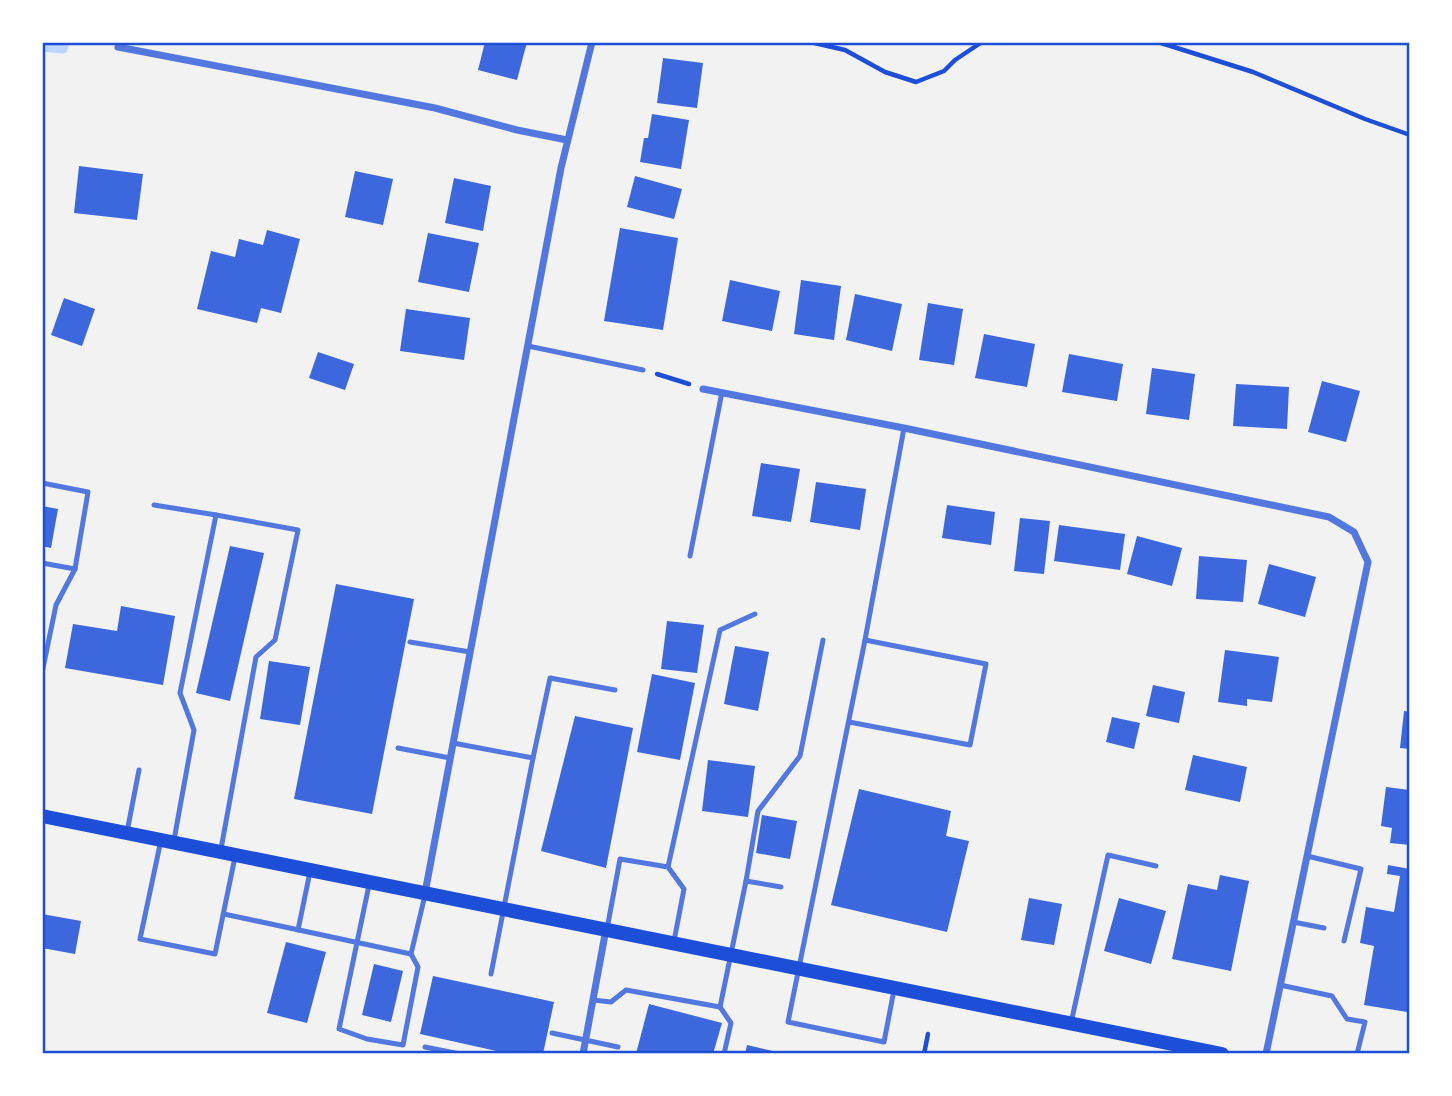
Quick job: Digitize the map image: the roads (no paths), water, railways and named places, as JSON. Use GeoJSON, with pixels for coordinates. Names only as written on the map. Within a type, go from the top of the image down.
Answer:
{"type":"FeatureCollection","features":[{"type":"Feature","properties":{"kind":"main road"},"geometry":{"type":"LineString","coordinates":[[42,816],[1222,1054]]}},
{"type":"Feature","properties":{"kind":"street"},"geometry":{"type":"LineString","coordinates":[[425,893],[567,140],[592,42]]}},
{"type":"Feature","properties":{"kind":"street"},"geometry":{"type":"LineString","coordinates":[[118,47],[435,108],[567,140]]}},
{"type":"Feature","properties":{"kind":"street"},"geometry":{"type":"LineString","coordinates":[[703,389],[1329,517],[1354,533],[1368,562],[1266,1054]]}},
{"type":"Feature","properties":{"kind":"street"},"geometry":{"type":"LineString","coordinates":[[583,1054],[607,929]]}},
{"type":"Feature","properties":{"kind":"lane"},"geometry":{"type":"LineString","coordinates":[[528,346],[643,370]]}},
{"type":"Feature","properties":{"kind":"lane"},"geometry":{"type":"LineString","coordinates":[[690,556],[722,392]]}},
{"type":"Feature","properties":{"kind":"lane"},"geometry":{"type":"LineString","coordinates":[[895,988],[884,1042],[788,1022],[849,722],[904,428]]}},
{"type":"Feature","properties":{"kind":"lane"},"geometry":{"type":"LineString","coordinates":[[42,483],[88,492],[75,569],[56,605],[42,673]]}},
{"type":"Feature","properties":{"kind":"lane"},"geometry":{"type":"LineString","coordinates":[[154,505],[298,530],[275,640],[256,657],[220,852]]}},
{"type":"Feature","properties":{"kind":"lane"},"geometry":{"type":"LineString","coordinates":[[216,515],[180,693],[194,730],[140,939],[215,954],[236,855]]}},
{"type":"Feature","properties":{"kind":"lane"},"geometry":{"type":"LineString","coordinates":[[42,563],[75,569]]}},
{"type":"Feature","properties":{"kind":"lane"},"geometry":{"type":"LineString","coordinates":[[668,867],[720,630],[755,614]]}},
{"type":"Feature","properties":{"kind":"lane"},"geometry":{"type":"LineString","coordinates":[[720,1007],[758,811],[800,756],[823,640]]}},
{"type":"Feature","properties":{"kind":"lane"},"geometry":{"type":"LineString","coordinates":[[849,722],[970,745],[981,691],[986,664],[865,640]]}},
{"type":"Feature","properties":{"kind":"lane"},"geometry":{"type":"LineString","coordinates":[[410,642],[470,652]]}},
{"type":"Feature","properties":{"kind":"lane"},"geometry":{"type":"LineString","coordinates":[[491,974],[550,678],[615,690]]}},
{"type":"Feature","properties":{"kind":"lane"},"geometry":{"type":"LineString","coordinates":[[453,743],[533,758]]}},
{"type":"Feature","properties":{"kind":"lane"},"geometry":{"type":"LineString","coordinates":[[398,748],[450,758]]}},
{"type":"Feature","properties":{"kind":"lane"},"geometry":{"type":"LineString","coordinates":[[127,833],[139,770]]}},
{"type":"Feature","properties":{"kind":"lane"},"geometry":{"type":"LineString","coordinates":[[1071,1023],[1108,855],[1156,866]]}},
{"type":"Feature","properties":{"kind":"lane"},"geometry":{"type":"LineString","coordinates":[[1307,856],[1361,869],[1344,941]]}},
{"type":"Feature","properties":{"kind":"lane"},"geometry":{"type":"LineString","coordinates":[[607,929],[620,859],[668,867],[684,889],[673,943]]}},
{"type":"Feature","properties":{"kind":"lane"},"geometry":{"type":"LineString","coordinates":[[298,930],[310,870]]}},
{"type":"Feature","properties":{"kind":"lane"},"geometry":{"type":"LineString","coordinates":[[746,881],[781,887]]}},
{"type":"Feature","properties":{"kind":"lane"},"geometry":{"type":"LineString","coordinates":[[369,882],[339,1029],[367,1039],[404,1045],[418,967],[411,954],[425,893]]}},
{"type":"Feature","properties":{"kind":"lane"},"geometry":{"type":"LineString","coordinates":[[224,914],[411,954]]}},
{"type":"Feature","properties":{"kind":"lane"},"geometry":{"type":"LineString","coordinates":[[1293,922],[1324,928]]}},
{"type":"Feature","properties":{"kind":"lane"},"geometry":{"type":"LineString","coordinates":[[1280,985],[1332,996],[1347,1019],[1365,1022],[1357,1054]]}},
{"type":"Feature","properties":{"kind":"lane"},"geometry":{"type":"LineString","coordinates":[[593,1000],[611,1002],[626,990],[720,1007],[731,1023],[724,1054]]}},
{"type":"Feature","properties":{"kind":"lane"},"geometry":{"type":"LineString","coordinates":[[552,1033],[618,1046]]}},
{"type":"Feature","properties":{"kind":"lane"},"geometry":{"type":"LineString","coordinates":[[425,1047],[460,1054]]}},
{"type":"Feature","properties":{"kind":"waterway"},"geometry":{"type":"LineString","coordinates":[[42,47],[63,49],[65,42]]}}]}
